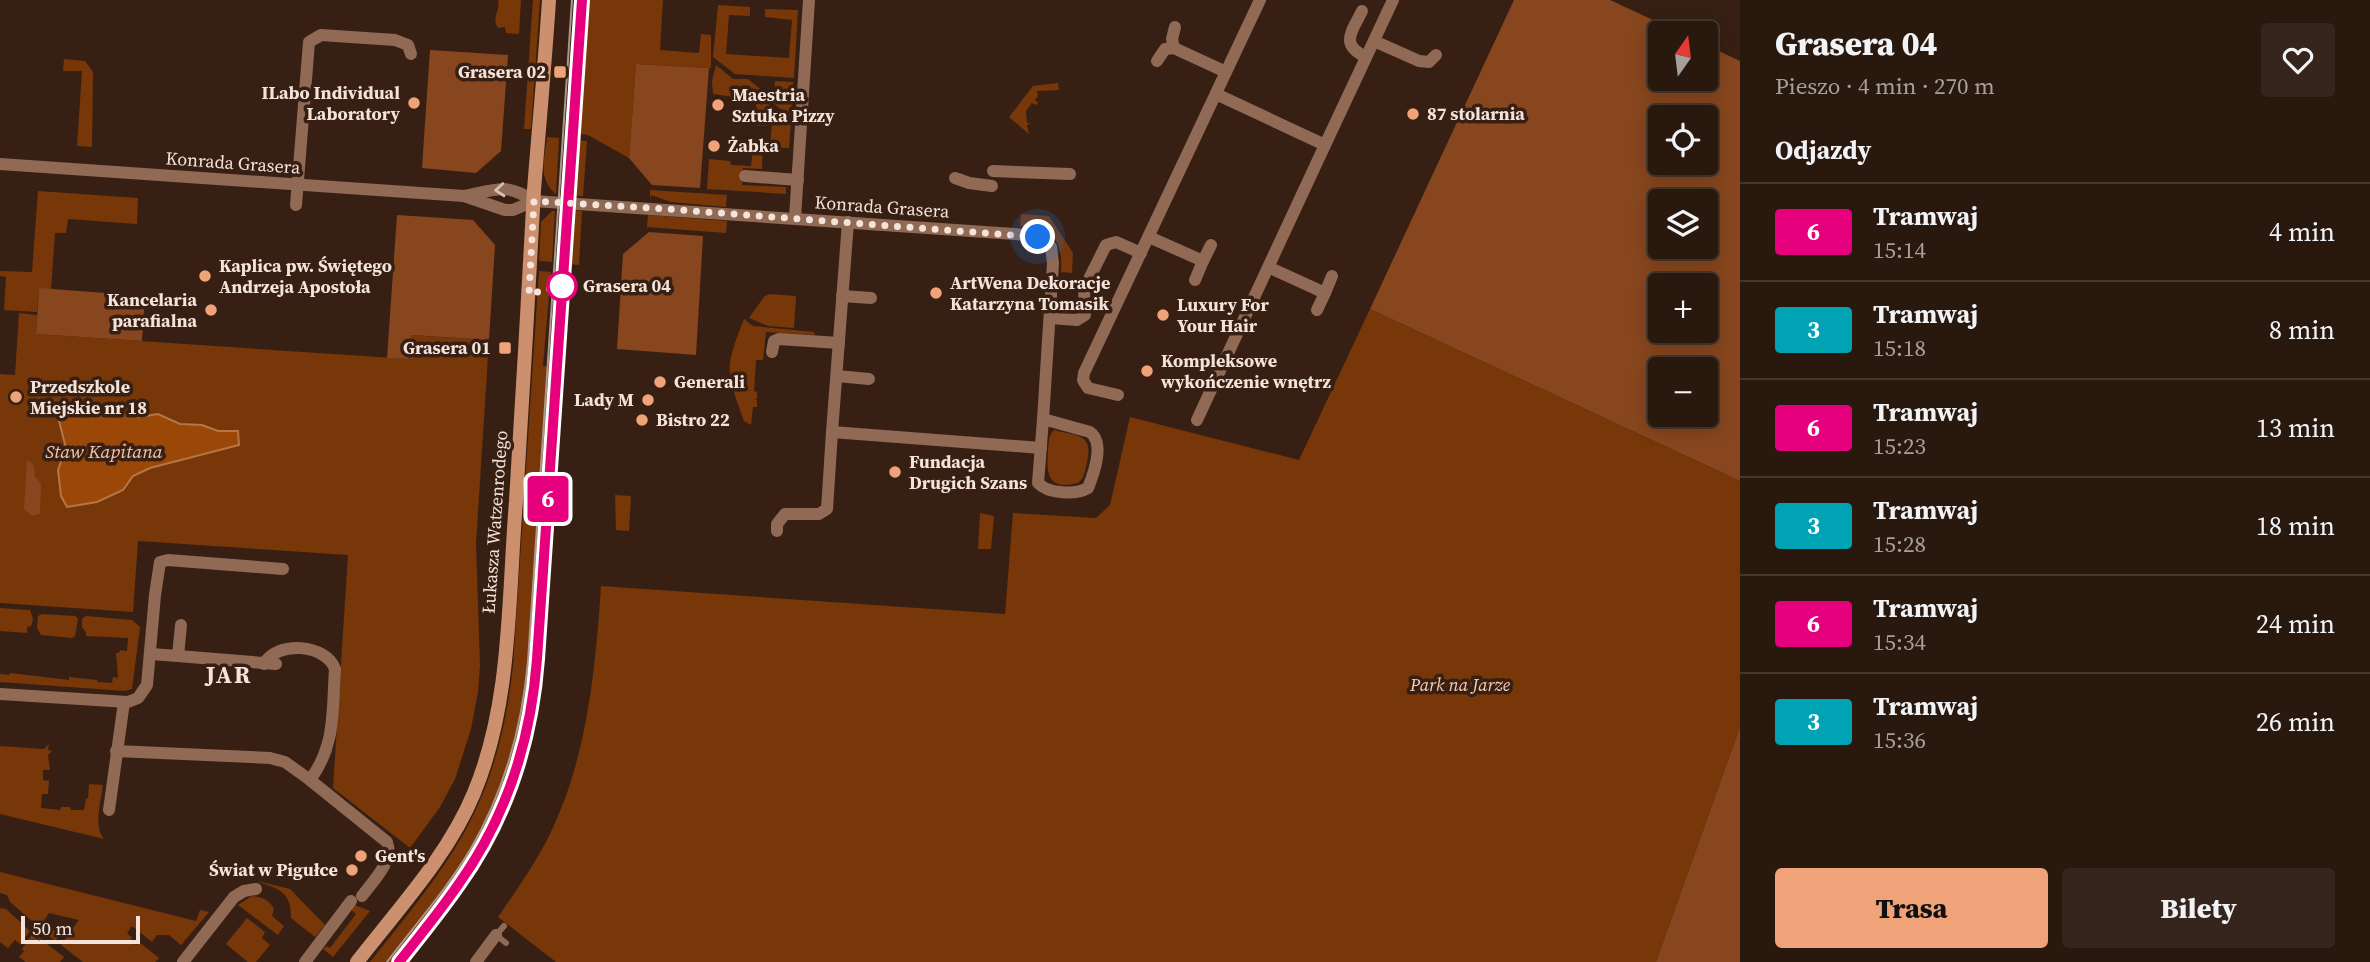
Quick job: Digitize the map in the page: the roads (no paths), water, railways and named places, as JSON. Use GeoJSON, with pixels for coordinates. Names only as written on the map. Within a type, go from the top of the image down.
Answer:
{"type":"FeatureCollection","features":[{"type":"Feature","properties":{"kind":"street","name":"Łukasza Watzenrodego"},"geometry":{"type":"LineString","coordinates":[[357,962],[456,829],[474,794],[496,723],[504,673],[549,0]]}},
{"type":"Feature","properties":{"kind":"street","name":"Łukasza Watzenrodego"},"geometry":{"type":"LineString","coordinates":[[546,44],[560,0]]}},
{"type":"Feature","properties":{"kind":"street"},"geometry":{"type":"LineString","coordinates":[[795,218],[809,0]]}},
{"type":"Feature","properties":{"kind":"street"},"geometry":{"type":"LineString","coordinates":[[1118,395],[1088,388],[1083,380],[1260,0]]}},
{"type":"Feature","properties":{"kind":"street"},"geometry":{"type":"LineString","coordinates":[[1197,420],[1393,0]]}},
{"type":"Feature","properties":{"kind":"street"},"geometry":{"type":"LineString","coordinates":[[1363,11],[1351,35],[1350,44],[1354,51],[1366,57]]}},
{"type":"Feature","properties":{"kind":"street"},"geometry":{"type":"LineString","coordinates":[[1174,48],[1172,39],[1175,27]]}},
{"type":"Feature","properties":{"kind":"street"},"geometry":{"type":"LineString","coordinates":[[296,205],[309,42],[321,36],[395,40],[408,45],[411,54]]}},
{"type":"Feature","properties":{"kind":"street"},"geometry":{"type":"LineString","coordinates":[[1374,41],[1419,61],[1429,62],[1436,55]]}},
{"type":"Feature","properties":{"kind":"street"},"geometry":{"type":"LineString","coordinates":[[1157,61],[1165,49],[1174,48],[1226,72]]}},
{"type":"Feature","properties":{"kind":"street"},"geometry":{"type":"LineString","coordinates":[[1216,94],[1325,145]]}},
{"type":"Feature","properties":{"kind":"street","name":"Konrada Grasera"},"geometry":{"type":"LineString","coordinates":[[0,164],[464,196],[513,210],[534,201],[1028,234],[1043,238],[1052,250],[1038,483],[1042,488],[1081,492],[1088,488],[1099,444],[1096,436],[1043,419]]}},
{"type":"Feature","properties":{"kind":"street"},"geometry":{"type":"LineString","coordinates":[[993,171],[1070,174]]}},
{"type":"Feature","properties":{"kind":"street"},"geometry":{"type":"LineString","coordinates":[[746,176],[798,180]]}},
{"type":"Feature","properties":{"kind":"street"},"geometry":{"type":"LineString","coordinates":[[955,178],[992,186]]}},
{"type":"Feature","properties":{"kind":"street","name":"Konrada Grasera"},"geometry":{"type":"LineString","coordinates":[[464,196],[506,187],[534,201]]}},
{"type":"Feature","properties":{"kind":"street"},"geometry":{"type":"LineString","coordinates":[[777,531],[777,524],[785,514],[819,514],[827,509],[848,222]]}},
{"type":"Feature","properties":{"kind":"street"},"geometry":{"type":"LineString","coordinates":[[1149,237],[1203,261]]}},
{"type":"Feature","properties":{"kind":"street"},"geometry":{"type":"LineString","coordinates":[[1050,318],[1077,320],[1085,314],[1084,289],[1106,245],[1116,242],[1141,253]]}},
{"type":"Feature","properties":{"kind":"street"},"geometry":{"type":"LineString","coordinates":[[1195,280],[1211,245]]}},
{"type":"Feature","properties":{"kind":"street"},"geometry":{"type":"LineString","coordinates":[[1270,268],[1325,293]]}},
{"type":"Feature","properties":{"kind":"street"},"geometry":{"type":"LineString","coordinates":[[1317,310],[1332,276]]}},
{"type":"Feature","properties":{"kind":"street"},"geometry":{"type":"LineString","coordinates":[[842,296],[871,298]]}},
{"type":"Feature","properties":{"kind":"street"},"geometry":{"type":"LineString","coordinates":[[772,352],[774,341],[779,339],[839,343]]}},
{"type":"Feature","properties":{"kind":"street"},"geometry":{"type":"LineString","coordinates":[[837,376],[869,379]]}},
{"type":"Feature","properties":{"kind":"street"},"geometry":{"type":"LineString","coordinates":[[832,432],[1041,448]]}},
{"type":"Feature","properties":{"kind":"street"},"geometry":{"type":"LineString","coordinates":[[0,694],[124,702],[138,698],[145,689],[151,654],[160,562],[168,560],[283,569]]}},
{"type":"Feature","properties":{"kind":"street"},"geometry":{"type":"LineString","coordinates":[[178,656],[181,625]]}},
{"type":"Feature","properties":{"kind":"street"},"geometry":{"type":"LineString","coordinates":[[151,654],[270,664],[271,656],[285,649],[312,650],[320,652],[332,661],[335,669],[331,736],[326,755],[310,780]]}},
{"type":"Feature","properties":{"kind":"street"},"geometry":{"type":"LineString","coordinates":[[109,810],[124,702]]}},
{"type":"Feature","properties":{"kind":"street"},"geometry":{"type":"LineString","coordinates":[[116,751],[270,758],[285,762],[381,835],[389,846],[386,862],[305,962]]}},
{"type":"Feature","properties":{"kind":"street"},"geometry":{"type":"LineString","coordinates":[[183,962],[234,897],[244,891],[256,889]]}},
{"type":"Feature","properties":{"kind":"street"},"geometry":{"type":"LineString","coordinates":[[476,962],[502,935]]}},
{"type":"Feature","properties":{"kind":"water","name":"Staw Kapitana"},"geometry":{"type":"Polygon","coordinates":[[[103,411],[139,417],[158,414],[180,424],[202,425],[218,431],[238,431],[239,445],[150,468],[133,476],[123,490],[97,502],[67,507],[61,496],[58,470],[66,448],[59,421],[64,413],[103,411]]]}},
{"type":"Feature","properties":{"kind":"tram line"},"geometry":{"type":"LineString","coordinates":[[387,962],[451,879],[482,828],[502,782],[521,710],[528,661],[572,0]]}},
{"type":"Feature","properties":{"kind":"tram line","name":"6"},"geometry":{"type":"LineString","coordinates":[[399,962],[458,885],[489,835],[503,807],[524,747],[533,701],[582,0]]}},
{"type":"Feature","properties":{"kind":"tram line"},"geometry":{"type":"LineString","coordinates":[[538,646],[544,555]]}},
{"type":"Feature","properties":{"kind":"place","name":"Grasera 02"},"geometry":{"type":"Point","coordinates":[560,72]}},
{"type":"Feature","properties":{"kind":"place","name":"ILabo Individual Laboratory"},"geometry":{"type":"Point","coordinates":[414,103]}},
{"type":"Feature","properties":{"kind":"place","name":"Maestria Sztuka Pizzy"},"geometry":{"type":"Point","coordinates":[718,105]}},
{"type":"Feature","properties":{"kind":"place","name":"87 stolarnia"},"geometry":{"type":"Point","coordinates":[1413,114]}},
{"type":"Feature","properties":{"kind":"place","name":"Żabka"},"geometry":{"type":"Point","coordinates":[714,146]}},
{"type":"Feature","properties":{"kind":"place","name":"Kaplica pw. Świętego Andrzeja Apostoła"},"geometry":{"type":"Point","coordinates":[205,276]}},
{"type":"Feature","properties":{"kind":"place","name":"Grasera 04"},"geometry":{"type":"Point","coordinates":[562,286]}},
{"type":"Feature","properties":{"kind":"place","name":"ArtWena Dekoracje Katarzyna Tomasik"},"geometry":{"type":"Point","coordinates":[936,293]}},
{"type":"Feature","properties":{"kind":"place","name":"Kancelaria parafialna"},"geometry":{"type":"Point","coordinates":[211,310]}},
{"type":"Feature","properties":{"kind":"place","name":"Luxury For Your Hair"},"geometry":{"type":"Point","coordinates":[1163,315]}},
{"type":"Feature","properties":{"kind":"place","name":"Grasera 01"},"geometry":{"type":"Point","coordinates":[505,348]}},
{"type":"Feature","properties":{"kind":"place","name":"Kompleksowe wykończenie wnętrz"},"geometry":{"type":"Point","coordinates":[1147,371]}},
{"type":"Feature","properties":{"kind":"place","name":"Generali"},"geometry":{"type":"Point","coordinates":[660,382]}},
{"type":"Feature","properties":{"kind":"place","name":"Przedszkole Miejskie nr 18"},"geometry":{"type":"Point","coordinates":[16,397]}},
{"type":"Feature","properties":{"kind":"place","name":"Lady M"},"geometry":{"type":"Point","coordinates":[648,400]}},
{"type":"Feature","properties":{"kind":"place","name":"Bistro 22"},"geometry":{"type":"Point","coordinates":[642,420]}},
{"type":"Feature","properties":{"kind":"place","name":"Fundacja Drugich Szans"},"geometry":{"type":"Point","coordinates":[895,472]}},
{"type":"Feature","properties":{"kind":"place","name":"Gent's"},"geometry":{"type":"Point","coordinates":[361,856]}},
{"type":"Feature","properties":{"kind":"place","name":"Świat w Pigułce"},"geometry":{"type":"Point","coordinates":[352,870]}},
{"type":"Feature","properties":{"kind":"district","name":"JAR"},"geometry":{"type":"Point","coordinates":[229,675]}},
{"type":"Feature","properties":{"kind":"park label","name":"Park na Jarze"},"geometry":{"type":"Point","coordinates":[1460,685]}}]}
